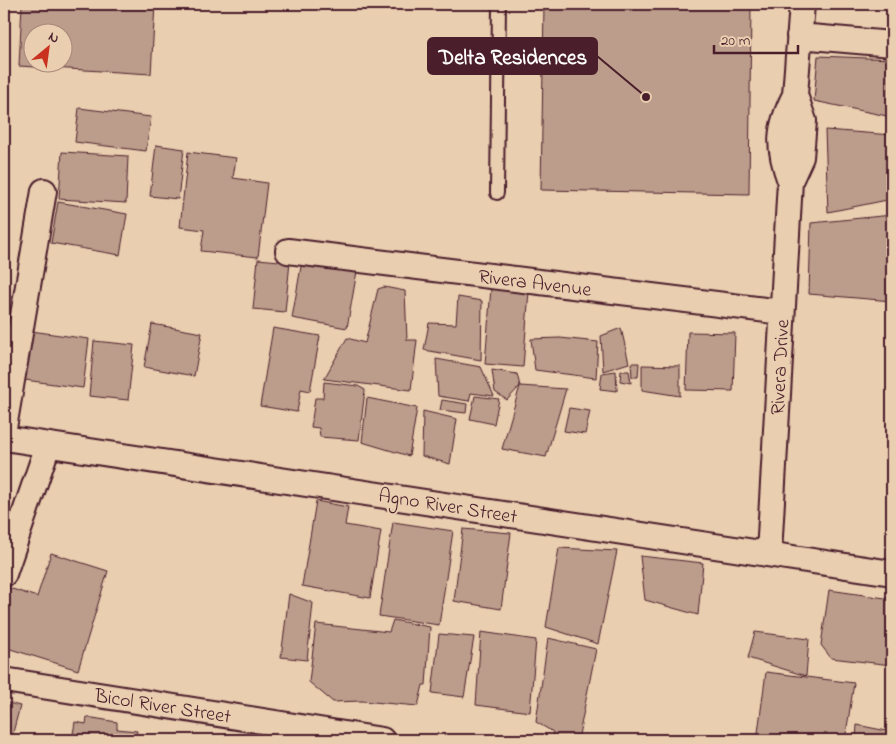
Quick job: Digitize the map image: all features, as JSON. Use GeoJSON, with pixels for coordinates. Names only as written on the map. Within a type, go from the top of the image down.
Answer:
{"type":"FeatureCollection","features":[{"type":"Feature","properties":{"kind":"street","name":"Rivera Drive"},"geometry":{"type":"LineString","coordinates":[[769,554],[790,180],[781,156],[782,128],[783,119],[795,95],[802,4]]}},
{"type":"Feature","properties":{"kind":"street"},"geometry":{"type":"LineString","coordinates":[[799,36],[892,44]]}},
{"type":"Feature","properties":{"kind":"street"},"geometry":{"type":"LineString","coordinates":[[4,428],[44,191]]}},
{"type":"Feature","properties":{"kind":"street","name":"Rivera Avenue"},"geometry":{"type":"LineString","coordinates":[[288,251],[782,312]]}},
{"type":"Feature","properties":{"kind":"street","name":"Agno River Street"},"geometry":{"type":"LineString","coordinates":[[4,438],[892,573]]}},
{"type":"Feature","properties":{"kind":"street"},"geometry":{"type":"LineString","coordinates":[[4,574],[48,445]]}},
{"type":"Feature","properties":{"kind":"street","name":"Bicol River Street"},"geometry":{"type":"LineString","coordinates":[[4,680],[382,740]]}},
{"type":"Feature","properties":{"kind":"lane"},"geometry":{"type":"LineString","coordinates":[[497,193],[499,4]]}},
{"type":"Feature","properties":{"kind":"building"},"geometry":{"type":"Polygon","coordinates":[[[22,4],[155,4],[151,74],[72,69],[72,22],[22,22],[22,66],[19,66],[22,4]]]}},
{"type":"Feature","properties":{"kind":"building"},"geometry":{"type":"Polygon","coordinates":[[[544,4],[751,4],[749,194],[541,190],[544,4]]]}},
{"type":"Feature","properties":{"kind":"building"},"geometry":{"type":"Polygon","coordinates":[[[818,56],[892,59],[892,117],[814,101],[818,56]]]}},
{"type":"Feature","properties":{"kind":"building"},"geometry":{"type":"Polygon","coordinates":[[[79,108],[151,117],[146,151],[75,142],[79,108]]]}},
{"type":"Feature","properties":{"kind":"building"},"geometry":{"type":"Polygon","coordinates":[[[825,130],[892,135],[892,199],[828,212],[825,130]]]}},
{"type":"Feature","properties":{"kind":"building"},"geometry":{"type":"Polygon","coordinates":[[[156,145],[184,149],[178,199],[150,196],[156,145]]]}},
{"type":"Feature","properties":{"kind":"building"},"geometry":{"type":"Polygon","coordinates":[[[62,152],[128,156],[126,203],[59,199],[62,152]]]}},
{"type":"Feature","properties":{"kind":"building"},"geometry":{"type":"Polygon","coordinates":[[[188,152],[236,158],[233,178],[267,183],[258,257],[201,251],[204,230],[180,227],[188,152]]]}},
{"type":"Feature","properties":{"kind":"building"},"geometry":{"type":"Polygon","coordinates":[[[58,202],[127,214],[120,255],[51,243],[58,202]]]}},
{"type":"Feature","properties":{"kind":"building"},"geometry":{"type":"Polygon","coordinates":[[[892,215],[892,301],[809,294],[811,223],[892,215]]]}},
{"type":"Feature","properties":{"kind":"building"},"geometry":{"type":"Polygon","coordinates":[[[258,259],[290,262],[285,312],[253,309],[258,259]]]}},
{"type":"Feature","properties":{"kind":"building"},"geometry":{"type":"Polygon","coordinates":[[[302,261],[357,271],[347,328],[292,318],[302,261]]]}},
{"type":"Feature","properties":{"kind":"building"},"geometry":{"type":"Polygon","coordinates":[[[384,287],[405,291],[407,340],[417,340],[411,390],[324,379],[347,338],[365,343],[378,289],[384,287]]]}},
{"type":"Feature","properties":{"kind":"building"},"geometry":{"type":"Polygon","coordinates":[[[491,288],[529,291],[523,367],[485,364],[491,288]]]}},
{"type":"Feature","properties":{"kind":"building"},"geometry":{"type":"Polygon","coordinates":[[[458,297],[482,301],[481,360],[424,350],[429,323],[456,324],[458,297]]]}},
{"type":"Feature","properties":{"kind":"building"},"geometry":{"type":"Polygon","coordinates":[[[4,305],[14,307],[4,376],[4,305]]]}},
{"type":"Feature","properties":{"kind":"building"},"geometry":{"type":"Polygon","coordinates":[[[152,324],[202,333],[194,376],[144,367],[152,324]]]}},
{"type":"Feature","properties":{"kind":"building"},"geometry":{"type":"Polygon","coordinates":[[[273,328],[320,336],[310,391],[301,389],[297,412],[260,406],[273,328]]]}},
{"type":"Feature","properties":{"kind":"building"},"geometry":{"type":"Polygon","coordinates":[[[621,328],[629,363],[603,371],[601,336],[621,328]]]}},
{"type":"Feature","properties":{"kind":"building"},"geometry":{"type":"Polygon","coordinates":[[[31,331],[89,339],[83,388],[25,380],[31,331]]]}},
{"type":"Feature","properties":{"kind":"building"},"geometry":{"type":"Polygon","coordinates":[[[688,332],[735,333],[733,391],[686,390],[688,332]]]}},
{"type":"Feature","properties":{"kind":"building"},"geometry":{"type":"Polygon","coordinates":[[[560,338],[598,342],[596,378],[535,370],[531,339],[560,338]]]}},
{"type":"Feature","properties":{"kind":"building"},"geometry":{"type":"Polygon","coordinates":[[[94,341],[134,345],[128,400],[89,396],[94,341]]]}},
{"type":"Feature","properties":{"kind":"building"},"geometry":{"type":"Polygon","coordinates":[[[436,359],[481,367],[494,396],[471,393],[469,401],[438,396],[436,359]]]}},
{"type":"Feature","properties":{"kind":"building"},"geometry":{"type":"Polygon","coordinates":[[[631,363],[639,363],[638,377],[632,377],[631,363]]]}},
{"type":"Feature","properties":{"kind":"building"},"geometry":{"type":"Polygon","coordinates":[[[642,365],[680,366],[680,396],[642,390],[642,365]]]}},
{"type":"Feature","properties":{"kind":"building"},"geometry":{"type":"Polygon","coordinates":[[[492,370],[517,374],[520,386],[507,400],[495,392],[492,370]]]}},
{"type":"Feature","properties":{"kind":"building"},"geometry":{"type":"Polygon","coordinates":[[[616,371],[617,391],[600,389],[602,373],[616,371]]]}},
{"type":"Feature","properties":{"kind":"building"},"geometry":{"type":"Polygon","coordinates":[[[621,371],[629,371],[631,383],[620,381],[621,371]]]}},
{"type":"Feature","properties":{"kind":"building"},"geometry":{"type":"Polygon","coordinates":[[[324,382],[358,386],[365,390],[359,440],[320,437],[319,428],[311,427],[315,398],[323,398],[324,382]]]}},
{"type":"Feature","properties":{"kind":"building"},"geometry":{"type":"Polygon","coordinates":[[[520,386],[566,389],[546,457],[502,449],[520,386]]]}},
{"type":"Feature","properties":{"kind":"building"},"geometry":{"type":"Polygon","coordinates":[[[475,396],[499,399],[494,424],[470,419],[475,396]]]}},
{"type":"Feature","properties":{"kind":"building"},"geometry":{"type":"Polygon","coordinates":[[[367,398],[417,408],[409,456],[362,442],[367,398]]]}},
{"type":"Feature","properties":{"kind":"building"},"geometry":{"type":"Polygon","coordinates":[[[442,400],[467,404],[466,413],[440,410],[442,400]]]}},
{"type":"Feature","properties":{"kind":"building"},"geometry":{"type":"Polygon","coordinates":[[[569,408],[590,411],[585,434],[564,431],[569,408]]]}},
{"type":"Feature","properties":{"kind":"building"},"geometry":{"type":"Polygon","coordinates":[[[423,411],[457,419],[450,464],[422,456],[423,411]]]}},
{"type":"Feature","properties":{"kind":"building"},"geometry":{"type":"Polygon","coordinates":[[[316,501],[348,507],[345,525],[381,531],[370,598],[302,586],[316,501]]]}},
{"type":"Feature","properties":{"kind":"building"},"geometry":{"type":"Polygon","coordinates":[[[393,522],[453,531],[439,625],[379,616],[393,522]]]}},
{"type":"Feature","properties":{"kind":"building"},"geometry":{"type":"Polygon","coordinates":[[[463,529],[511,533],[501,609],[454,601],[463,529]]]}},
{"type":"Feature","properties":{"kind":"building"},"geometry":{"type":"Polygon","coordinates":[[[559,548],[617,551],[598,644],[546,627],[559,548]]]}},
{"type":"Feature","properties":{"kind":"building"},"geometry":{"type":"Polygon","coordinates":[[[51,553],[108,571],[78,670],[4,647],[4,605],[9,588],[37,597],[51,553]]]}},
{"type":"Feature","properties":{"kind":"building"},"geometry":{"type":"Polygon","coordinates":[[[640,556],[703,563],[698,615],[645,600],[640,556]]]}},
{"type":"Feature","properties":{"kind":"building"},"geometry":{"type":"Polygon","coordinates":[[[829,590],[892,599],[892,665],[831,658],[821,645],[829,590]]]}},
{"type":"Feature","properties":{"kind":"building"},"geometry":{"type":"Polygon","coordinates":[[[289,594],[313,603],[307,660],[281,657],[289,594]]]}},
{"type":"Feature","properties":{"kind":"building"},"geometry":{"type":"Polygon","coordinates":[[[393,620],[430,627],[426,685],[423,685],[418,706],[362,701],[333,702],[309,682],[316,624],[389,632],[393,620]]]}},
{"type":"Feature","properties":{"kind":"building"},"geometry":{"type":"Polygon","coordinates":[[[481,632],[536,640],[530,712],[476,705],[481,632]]]}},
{"type":"Feature","properties":{"kind":"building"},"geometry":{"type":"Polygon","coordinates":[[[755,632],[809,639],[806,676],[748,658],[755,632]]]}},
{"type":"Feature","properties":{"kind":"building"},"geometry":{"type":"Polygon","coordinates":[[[439,634],[474,637],[464,697],[432,693],[439,634]]]}},
{"type":"Feature","properties":{"kind":"building"},"geometry":{"type":"Polygon","coordinates":[[[548,638],[596,649],[578,740],[551,740],[553,732],[536,722],[548,638]]]}},
{"type":"Feature","properties":{"kind":"building"},"geometry":{"type":"Polygon","coordinates":[[[766,672],[854,683],[845,740],[757,740],[766,672]]]}},
{"type":"Feature","properties":{"kind":"building"},"geometry":{"type":"Polygon","coordinates":[[[4,702],[20,706],[11,740],[4,740],[4,702]]]}},
{"type":"Feature","properties":{"kind":"building"},"geometry":{"type":"Polygon","coordinates":[[[87,717],[117,722],[117,729],[137,731],[135,740],[72,740],[75,722],[86,724],[87,717]]]}},
{"type":"Feature","properties":{"kind":"building"},"geometry":{"type":"Polygon","coordinates":[[[857,725],[887,731],[886,740],[856,740],[857,725]]]}},
{"type":"Feature","properties":{"kind":"place","name":"Delta Residences"},"geometry":{"type":"Point","coordinates":[646,97]}}]}
